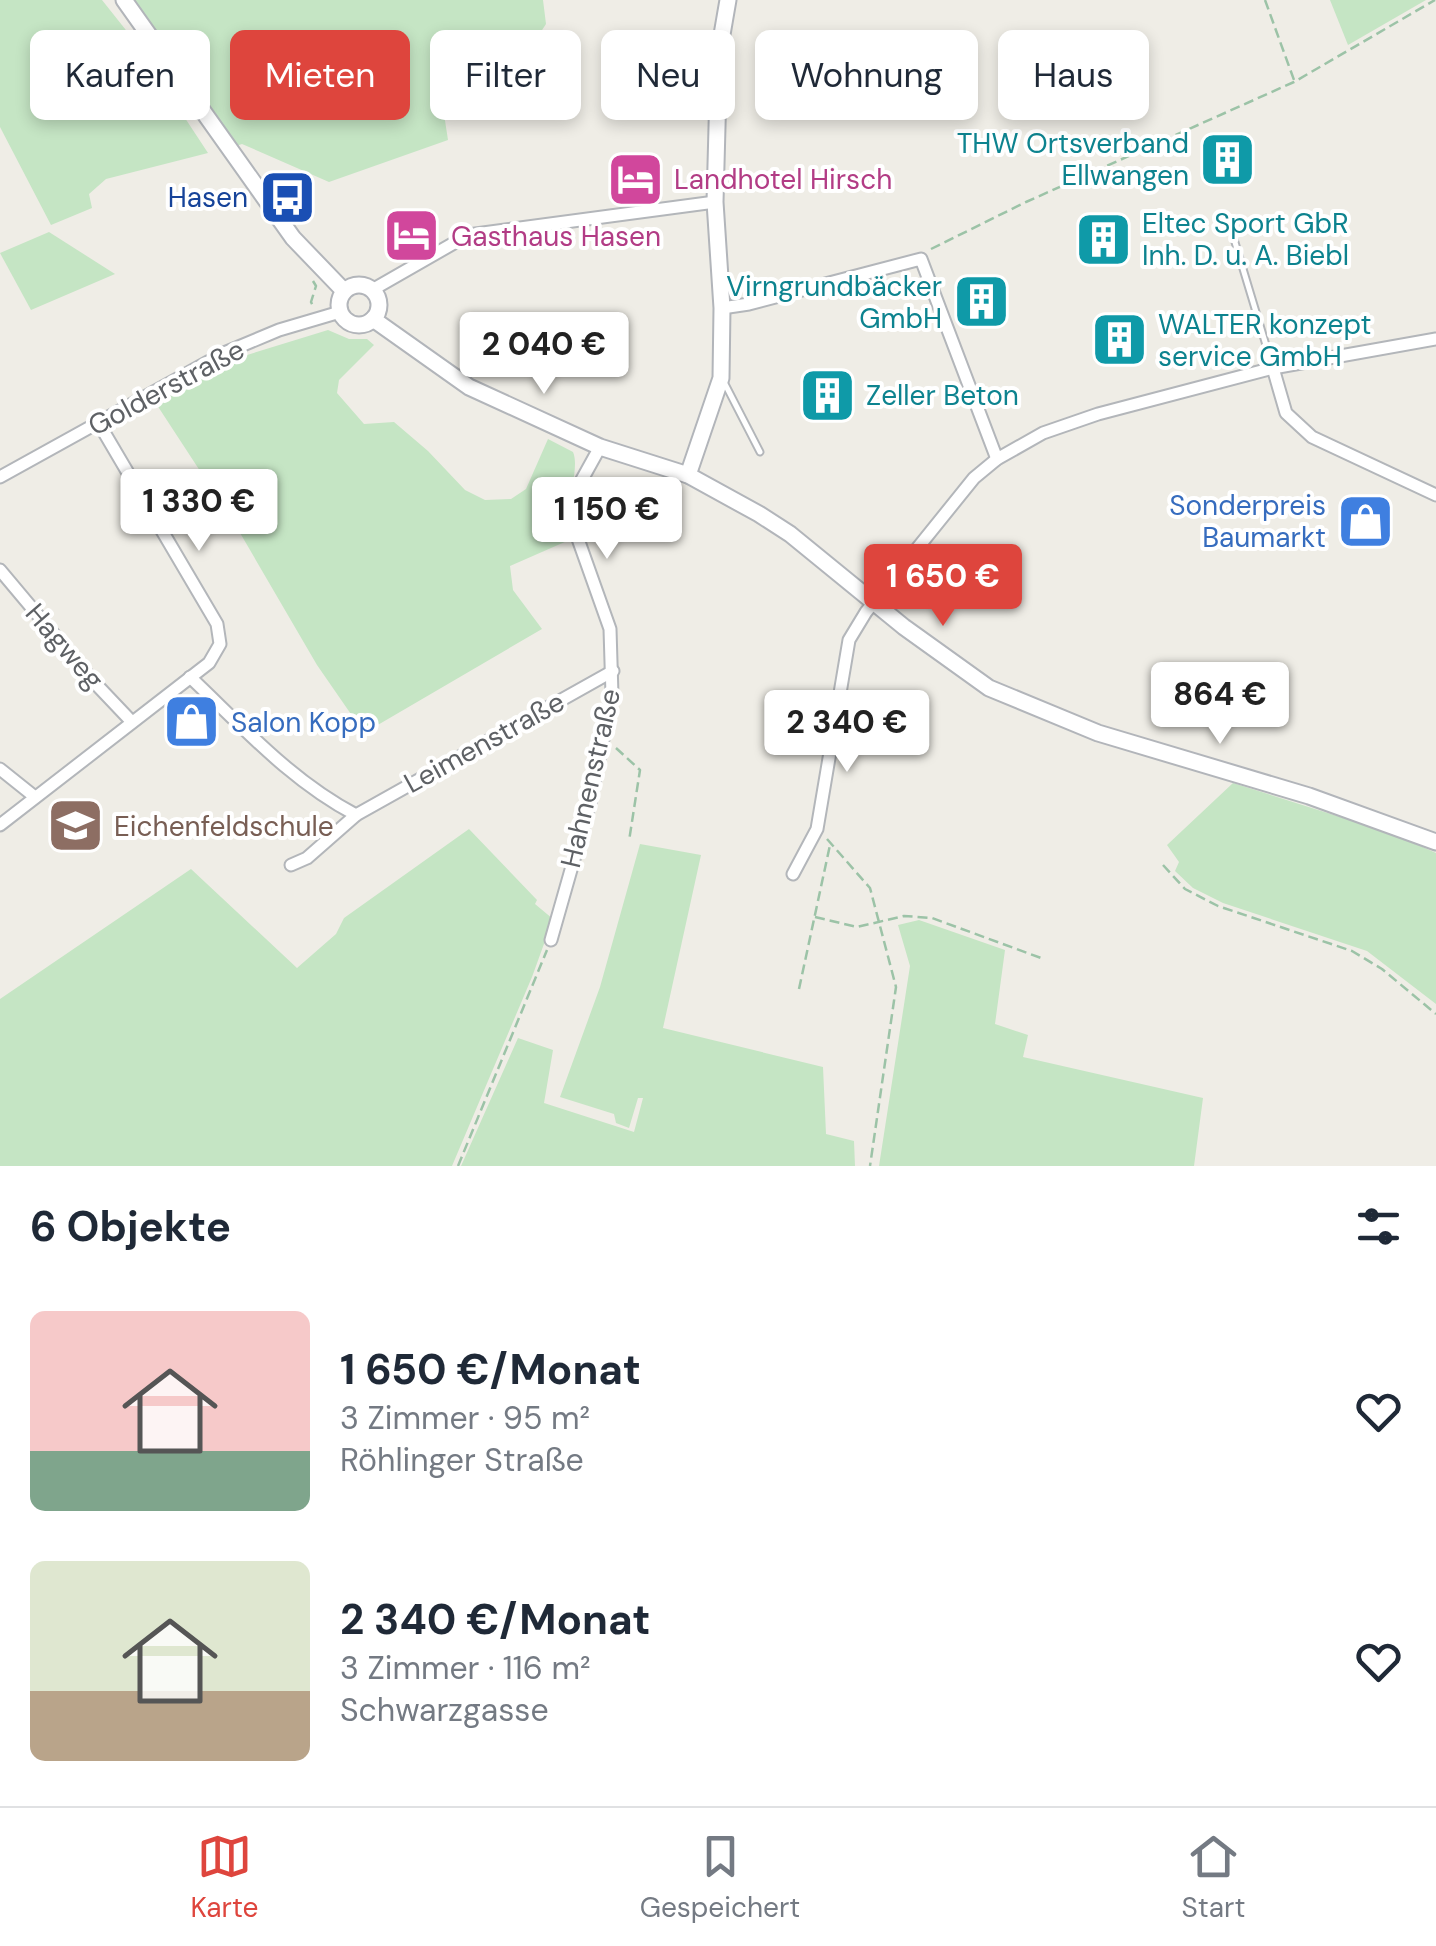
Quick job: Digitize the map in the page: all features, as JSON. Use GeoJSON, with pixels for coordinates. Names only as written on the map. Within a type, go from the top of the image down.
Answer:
{"type":"FeatureCollection","features":[{"type":"Feature","properties":{"kind":"street"},"geometry":{"type":"LineString","coordinates":[[124,0],[293,238],[344,291]]}},
{"type":"Feature","properties":{"kind":"street"},"geometry":{"type":"LineString","coordinates":[[688,474],[722,378],[715,202],[719,52],[728,0]]}},
{"type":"Feature","properties":{"kind":"street"},"geometry":{"type":"LineString","coordinates":[[372,290],[468,235],[715,202]]}},
{"type":"Feature","properties":{"kind":"street"},"geometry":{"type":"LineString","coordinates":[[722,308],[921,259],[997,459]]}},
{"type":"Feature","properties":{"kind":"street"},"geometry":{"type":"LineString","coordinates":[[358,285],[372,290],[378,304],[373,319],[358,325],[344,319],[340,298],[344,291],[358,285]]}},
{"type":"Feature","properties":{"kind":"street","name":"Golderstraße"},"geometry":{"type":"LineString","coordinates":[[0,478],[224,353],[280,330],[340,312]]}},
{"type":"Feature","properties":{"kind":"street"},"geometry":{"type":"LineString","coordinates":[[373,319],[470,387],[600,447],[688,474],[759,514],[790,534],[968,676],[1044,712],[1114,738],[1326,802],[1436,842]]}},
{"type":"Feature","properties":{"kind":"street"},"geometry":{"type":"LineString","coordinates":[[793,874],[818,829],[849,640],[874,602],[974,478],[997,459],[1044,433],[1098,414],[1273,368],[1436,339]]}},
{"type":"Feature","properties":{"kind":"street"},"geometry":{"type":"LineString","coordinates":[[1273,368],[1286,413],[1312,437],[1436,495]]}},
{"type":"Feature","properties":{"kind":"street"},"geometry":{"type":"LineString","coordinates":[[0,825],[209,662],[220,644],[217,624],[98,422]]}},
{"type":"Feature","properties":{"kind":"street","name":"Hahnenstraße"},"geometry":{"type":"LineString","coordinates":[[551,940],[590,802],[614,671],[610,629],[572,522],[579,485],[600,447]]}},
{"type":"Feature","properties":{"kind":"street","name":"Hagweg"},"geometry":{"type":"LineString","coordinates":[[0,570],[131,721]]}},
{"type":"Feature","properties":{"kind":"street","name":"Leimenstraße"},"geometry":{"type":"LineString","coordinates":[[291,865],[307,858],[356,815],[448,760],[614,671]]}},
{"type":"Feature","properties":{"kind":"street"},"geometry":{"type":"LineString","coordinates":[[190,677],[285,768],[320,796],[356,815]]}},
{"type":"Feature","properties":{"kind":"street"},"geometry":{"type":"LineString","coordinates":[[0,769],[35,797]]}},
{"type":"Feature","properties":{"kind":"lane"},"geometry":{"type":"LineString","coordinates":[[1231,229],[1273,368]]}},
{"type":"Feature","properties":{"kind":"lane"},"geometry":{"type":"LineString","coordinates":[[722,378],[760,452]]}},
{"type":"Feature","properties":{"kind":"path"},"geometry":{"type":"LineString","coordinates":[[1265,0],[1294,82]]}},
{"type":"Feature","properties":{"kind":"path"},"geometry":{"type":"LineString","coordinates":[[921,259],[933,247],[1026,202],[1294,82],[1435,0]]}},
{"type":"Feature","properties":{"kind":"path"},"geometry":{"type":"LineString","coordinates":[[604,736],[640,770],[629,841]]}},
{"type":"Feature","properties":{"kind":"path"},"geometry":{"type":"LineString","coordinates":[[818,829],[870,888],[896,987],[870,1166]]}},
{"type":"Feature","properties":{"kind":"path"},"geometry":{"type":"LineString","coordinates":[[799,988],[830,844]]}},
{"type":"Feature","properties":{"kind":"path"},"geometry":{"type":"LineString","coordinates":[[1163,865],[1184,889],[1218,906],[1352,950],[1382,969],[1436,1014]]}},
{"type":"Feature","properties":{"kind":"path"},"geometry":{"type":"LineString","coordinates":[[814,916],[857,927],[904,916],[932,918],[1040,958]]}},
{"type":"Feature","properties":{"kind":"path"},"geometry":{"type":"LineString","coordinates":[[458,1166],[551,940]]}},
{"type":"Feature","properties":{"kind":"green space"},"geometry":{"type":"Polygon","coordinates":[[[0,0],[102,0],[126,30],[30,30],[30,120],[186,120],[208,153],[106,179],[89,194],[92,208],[51,225],[0,127],[0,0]]]}},
{"type":"Feature","properties":{"kind":"green space"},"geometry":{"type":"Polygon","coordinates":[[[133,0],[543,0],[546,24],[542,30],[430,30],[430,120],[445,120],[448,140],[329,182],[242,144],[236,146],[210,109],[210,30],[154,30],[133,0]]]}},
{"type":"Feature","properties":{"kind":"green space"},"geometry":{"type":"Polygon","coordinates":[[[1330,0],[1426,0],[1348,45],[1330,0]]]}},
{"type":"Feature","properties":{"kind":"green space"},"geometry":{"type":"Polygon","coordinates":[[[49,232],[115,274],[31,310],[0,253],[49,232]]]}},
{"type":"Feature","properties":{"kind":"green space"},"geometry":{"type":"Polygon","coordinates":[[[328,330],[349,339],[367,339],[374,345],[339,380],[337,393],[364,424],[394,422],[465,490],[485,500],[511,499],[526,489],[548,439],[573,452],[575,460],[567,541],[510,566],[513,590],[542,629],[364,733],[317,665],[236,526],[155,402],[218,364],[328,330]]]}},
{"type":"Feature","properties":{"kind":"green space"},"geometry":{"type":"Polygon","coordinates":[[[1233,783],[1394,834],[1436,853],[1436,1004],[1367,951],[1223,903],[1193,888],[1175,871],[1179,862],[1167,845],[1233,783]]]}},
{"type":"Feature","properties":{"kind":"green space"},"geometry":{"type":"Polygon","coordinates":[[[469,829],[553,919],[452,1166],[0,1166],[0,999],[191,869],[297,968],[336,934],[344,918],[469,829]]]}},
{"type":"Feature","properties":{"kind":"green space"},"geometry":{"type":"Polygon","coordinates":[[[640,844],[701,855],[663,1028],[823,1067],[826,1134],[854,1141],[855,1166],[461,1166],[518,1038],[553,1050],[544,1103],[634,1132],[643,1098],[638,1098],[629,1128],[616,1123],[614,1114],[560,1097],[600,987],[640,844]]]}},
{"type":"Feature","properties":{"kind":"green space"},"geometry":{"type":"Polygon","coordinates":[[[919,920],[1005,950],[995,1024],[1028,1035],[1023,1057],[1203,1098],[1194,1166],[879,1166],[910,966],[898,925],[919,920]]]}},
{"type":"Feature","properties":{"kind":"place","name":"THW Ortsverband Ellwangen"},"geometry":{"type":"Point","coordinates":[1228,159]}},
{"type":"Feature","properties":{"kind":"place","name":"Landhotel Hirsch"},"geometry":{"type":"Point","coordinates":[635,179]}},
{"type":"Feature","properties":{"kind":"place","name":"Hasen"},"geometry":{"type":"Point","coordinates":[287,197]}},
{"type":"Feature","properties":{"kind":"place","name":"Gasthaus Hasen"},"geometry":{"type":"Point","coordinates":[412,236]}},
{"type":"Feature","properties":{"kind":"place","name":"Eltec Sport GbR Inh. D. u. A. Biebl"},"geometry":{"type":"Point","coordinates":[1103,239]}},
{"type":"Feature","properties":{"kind":"place","name":"Virngrundbäcker GmbH"},"geometry":{"type":"Point","coordinates":[981,302]}},
{"type":"Feature","properties":{"kind":"place","name":"WALTER konzept service GmbH"},"geometry":{"type":"Point","coordinates":[1119,340]}},
{"type":"Feature","properties":{"kind":"place","name":"Zeller Beton"},"geometry":{"type":"Point","coordinates":[827,395]}},
{"type":"Feature","properties":{"kind":"place","name":"Sonderpreis Baumarkt"},"geometry":{"type":"Point","coordinates":[1365,521]}},
{"type":"Feature","properties":{"kind":"place","name":"Salon Kopp"},"geometry":{"type":"Point","coordinates":[192,722]}},
{"type":"Feature","properties":{"kind":"place","name":"Eichenfeldschule"},"geometry":{"type":"Point","coordinates":[75,826]}}]}
